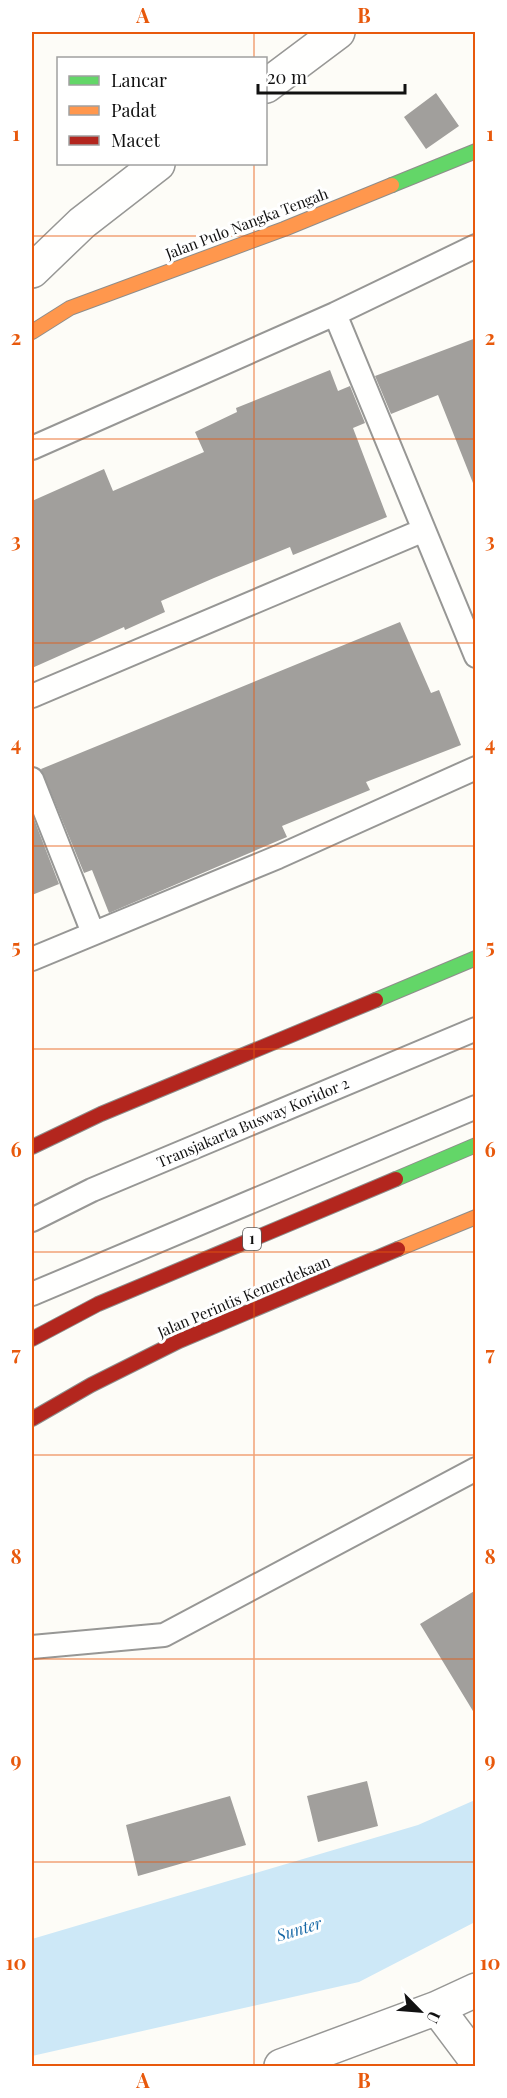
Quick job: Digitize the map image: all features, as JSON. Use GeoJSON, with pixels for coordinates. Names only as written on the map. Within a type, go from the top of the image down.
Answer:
{"type":"FeatureCollection","features":[{"type":"Feature","properties":{"kind":"main road","name":"Jalan Pulo Nangka Tengah"},"geometry":{"type":"LineString","coordinates":[[32,332],[70,308],[284,229],[476,151]]}},
{"type":"Feature","properties":{"kind":"main road"},"geometry":{"type":"LineString","coordinates":[[32,1148],[100,1114],[476,958]]}},
{"type":"Feature","properties":{"kind":"main road","name":"1"},"geometry":{"type":"LineString","coordinates":[[32,1339],[98,1304],[476,1145]]}},
{"type":"Feature","properties":{"kind":"main road","name":"Jalan Perintis Kemerdekaan"},"geometry":{"type":"LineString","coordinates":[[32,1419],[92,1385],[179,1341],[476,1217]]}},
{"type":"Feature","properties":{"kind":"street"},"geometry":{"type":"LineString","coordinates":[[267,85],[338,32]]}},
{"type":"Feature","properties":{"kind":"street"},"geometry":{"type":"LineString","coordinates":[[32,271],[82,223],[157,165]]}},
{"type":"Feature","properties":{"kind":"street"},"geometry":{"type":"LineString","coordinates":[[281,2067],[437,2008],[476,1990]]}},
{"type":"Feature","properties":{"kind":"street"},"geometry":{"type":"LineString","coordinates":[[437,2008],[476,2060]]}},
{"type":"Feature","properties":{"kind":"lane"},"geometry":{"type":"LineString","coordinates":[[32,448],[335,314],[476,246]]}},
{"type":"Feature","properties":{"kind":"lane"},"geometry":{"type":"LineString","coordinates":[[335,314],[476,656]]}},
{"type":"Feature","properties":{"kind":"lane"},"geometry":{"type":"LineString","coordinates":[[32,696],[424,530]]}},
{"type":"Feature","properties":{"kind":"lane"},"geometry":{"type":"LineString","coordinates":[[32,959],[278,857],[476,768]]}},
{"type":"Feature","properties":{"kind":"lane"},"geometry":{"type":"LineString","coordinates":[[32,779],[93,933]]}},
{"type":"Feature","properties":{"kind":"lane","name":"Transjakarta Busway Koridor 2"},"geometry":{"type":"LineString","coordinates":[[32,1220],[92,1190],[476,1029]]}},
{"type":"Feature","properties":{"kind":"lane"},"geometry":{"type":"LineString","coordinates":[[32,1294],[476,1107]]}},
{"type":"Feature","properties":{"kind":"lane"},"geometry":{"type":"LineString","coordinates":[[32,1647],[164,1635],[476,1469]]}},
{"type":"Feature","properties":{"kind":"water","name":"Sunter"},"geometry":{"type":"Polygon","coordinates":[[[475,1800],[475,1922],[359,1982],[32,2056],[32,1939],[418,1825],[475,1800]]]}},
{"type":"Feature","properties":{"kind":"building"},"geometry":{"type":"Polygon","coordinates":[[[436,93],[459,126],[426,149],[404,117],[436,93]]]}},
{"type":"Feature","properties":{"kind":"building"},"geometry":{"type":"Polygon","coordinates":[[[476,338],[476,482],[473,483],[438,395],[391,414],[375,376],[476,338]]]}},
{"type":"Feature","properties":{"kind":"building"},"geometry":{"type":"Polygon","coordinates":[[[330,370],[338,391],[350,386],[365,423],[353,428],[387,517],[293,555],[290,547],[214,578],[161,601],[165,612],[125,630],[124,627],[32,668],[32,501],[104,469],[113,491],[204,452],[195,432],[237,412],[236,408],[330,370]]]}},
{"type":"Feature","properties":{"kind":"building"},"geometry":{"type":"Polygon","coordinates":[[[400,622],[431,693],[439,690],[461,745],[366,782],[370,790],[282,826],[287,837],[109,913],[92,870],[84,873],[41,769],[400,622]]]}},
{"type":"Feature","properties":{"kind":"building"},"geometry":{"type":"Polygon","coordinates":[[[32,814],[59,884],[32,895],[32,814]]]}},
{"type":"Feature","properties":{"kind":"building"},"geometry":{"type":"Polygon","coordinates":[[[476,1590],[476,1716],[420,1624],[476,1590]]]}},
{"type":"Feature","properties":{"kind":"building"},"geometry":{"type":"Polygon","coordinates":[[[367,1781],[378,1826],[318,1842],[307,1796],[367,1781]]]}},
{"type":"Feature","properties":{"kind":"building"},"geometry":{"type":"Polygon","coordinates":[[[230,1796],[246,1845],[138,1876],[126,1825],[230,1796]]]}},
{"type":"Feature","properties":{"kind":"traffic: fast"},"geometry":{"type":"LineString","coordinates":[[392,185],[476,151]]}},
{"type":"Feature","properties":{"kind":"traffic: fast"},"geometry":{"type":"LineString","coordinates":[[376,1000],[476,958]]}},
{"type":"Feature","properties":{"kind":"traffic: fast"},"geometry":{"type":"LineString","coordinates":[[396,1179],[476,1145]]}},
{"type":"Feature","properties":{"kind":"traffic: slow"},"geometry":{"type":"LineString","coordinates":[[32,332],[70,308],[284,229],[392,185]]}},
{"type":"Feature","properties":{"kind":"traffic: slow"},"geometry":{"type":"LineString","coordinates":[[398,1249],[476,1217]]}},
{"type":"Feature","properties":{"kind":"traffic: jam"},"geometry":{"type":"LineString","coordinates":[[32,1147],[101,1114],[376,1000]]}},
{"type":"Feature","properties":{"kind":"traffic: jam"},"geometry":{"type":"LineString","coordinates":[[32,1339],[98,1304],[396,1179]]}},
{"type":"Feature","properties":{"kind":"traffic: jam"},"geometry":{"type":"LineString","coordinates":[[32,1419],[91,1385],[179,1341],[398,1249]]}}]}
